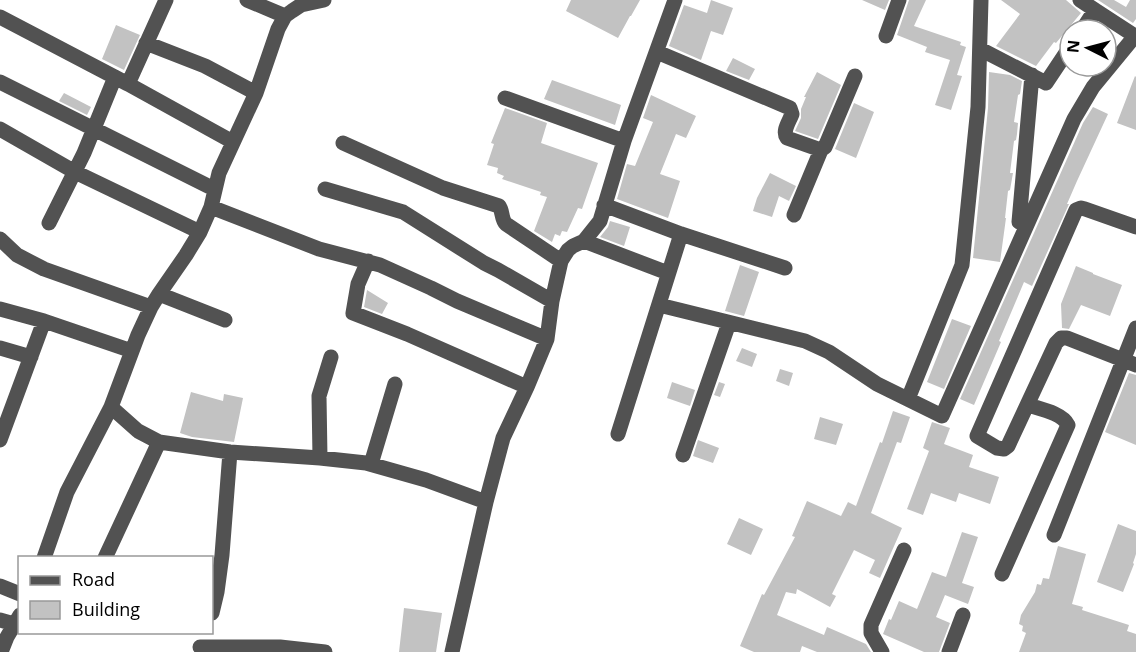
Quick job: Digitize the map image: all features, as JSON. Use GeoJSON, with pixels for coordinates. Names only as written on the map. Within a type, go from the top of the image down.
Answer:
{"type":"FeatureCollection","features":[{"type":"Feature","properties":{"kind":"street"},"geometry":{"type":"LineString","coordinates":[[49,223],[94,130],[146,43],[166,0]]}},
{"type":"Feature","properties":{"kind":"street"},"geometry":{"type":"LineString","coordinates":[[247,0],[285,16]]}},
{"type":"Feature","properties":{"kind":"street"},"geometry":{"type":"LineString","coordinates":[[45,556],[67,492],[111,407],[132,351],[155,301],[200,232],[211,207],[219,173],[256,93],[278,29],[285,16],[301,5],[324,0]]}},
{"type":"Feature","properties":{"kind":"street"},"geometry":{"type":"LineString","coordinates":[[452,652],[503,438],[547,339],[561,261],[568,250],[584,241],[600,221],[624,141],[675,0]]}},
{"type":"Feature","properties":{"kind":"street"},"geometry":{"type":"LineString","coordinates":[[886,36],[899,0]]}},
{"type":"Feature","properties":{"kind":"street"},"geometry":{"type":"LineString","coordinates":[[908,399],[962,265],[978,107],[981,0]]}},
{"type":"Feature","properties":{"kind":"street"},"geometry":{"type":"LineString","coordinates":[[659,305],[805,341],[829,352],[877,384],[942,416],[1074,119],[1093,87],[1135,36],[1080,0]]}},
{"type":"Feature","properties":{"kind":"street"},"geometry":{"type":"LineString","coordinates":[[1090,18],[1095,10]]}},
{"type":"Feature","properties":{"kind":"street"},"geometry":{"type":"LineString","coordinates":[[0,17],[122,80],[233,142]]}},
{"type":"Feature","properties":{"kind":"street"},"geometry":{"type":"LineString","coordinates":[[146,43],[205,66],[256,93]]}},
{"type":"Feature","properties":{"kind":"street"},"geometry":{"type":"LineString","coordinates":[[980,49],[1046,83],[1058,65]]}},
{"type":"Feature","properties":{"kind":"street"},"geometry":{"type":"LineString","coordinates":[[657,52],[790,108],[792,114],[784,135],[821,150]]}},
{"type":"Feature","properties":{"kind":"street"},"geometry":{"type":"LineString","coordinates":[[1019,222],[1032,75]]}},
{"type":"Feature","properties":{"kind":"street"},"geometry":{"type":"LineString","coordinates":[[795,215],[821,150],[825,147],[855,76]]}},
{"type":"Feature","properties":{"kind":"street"},"geometry":{"type":"LineString","coordinates":[[0,82],[214,189]]}},
{"type":"Feature","properties":{"kind":"street"},"geometry":{"type":"LineString","coordinates":[[505,98],[624,141]]}},
{"type":"Feature","properties":{"kind":"street"},"geometry":{"type":"LineString","coordinates":[[0,129],[75,172],[200,232]]}},
{"type":"Feature","properties":{"kind":"street"},"geometry":{"type":"LineString","coordinates":[[344,143],[443,188],[499,206],[506,224],[561,261]]}},
{"type":"Feature","properties":{"kind":"street"},"geometry":{"type":"LineString","coordinates":[[325,189],[403,212],[484,263],[552,301]]}},
{"type":"Feature","properties":{"kind":"street"},"geometry":{"type":"LineString","coordinates":[[604,205],[681,234],[785,268]]}},
{"type":"Feature","properties":{"kind":"street"},"geometry":{"type":"LineString","coordinates":[[211,207],[319,249],[380,265],[547,339]]}},
{"type":"Feature","properties":{"kind":"street"},"geometry":{"type":"LineString","coordinates":[[1129,363],[1067,338],[1060,338],[1008,446],[1004,449],[997,448],[977,436],[1076,210],[1085,208],[1136,227]]}},
{"type":"Feature","properties":{"kind":"street"},"geometry":{"type":"LineString","coordinates":[[618,434],[681,234]]}},
{"type":"Feature","properties":{"kind":"street"},"geometry":{"type":"LineString","coordinates":[[0,239],[17,255],[44,269],[225,320]]}},
{"type":"Feature","properties":{"kind":"street"},"geometry":{"type":"LineString","coordinates":[[584,241],[668,273]]}},
{"type":"Feature","properties":{"kind":"street"},"geometry":{"type":"LineString","coordinates":[[368,261],[358,284],[354,313],[527,387]]}},
{"type":"Feature","properties":{"kind":"street"},"geometry":{"type":"LineString","coordinates":[[0,309],[44,321],[132,351]]}},
{"type":"Feature","properties":{"kind":"street"},"geometry":{"type":"LineString","coordinates":[[0,441],[44,321]]}},
{"type":"Feature","properties":{"kind":"street"},"geometry":{"type":"LineString","coordinates":[[683,455],[729,323]]}},
{"type":"Feature","properties":{"kind":"street"},"geometry":{"type":"LineString","coordinates":[[1054,535],[1129,363],[1136,328]]}},
{"type":"Feature","properties":{"kind":"street"},"geometry":{"type":"LineString","coordinates":[[0,348],[31,357]]}},
{"type":"Feature","properties":{"kind":"street"},"geometry":{"type":"LineString","coordinates":[[320,458],[319,396],[331,357]]}},
{"type":"Feature","properties":{"kind":"street"},"geometry":{"type":"LineString","coordinates":[[371,464],[395,384]]}},
{"type":"Feature","properties":{"kind":"street"},"geometry":{"type":"LineString","coordinates":[[1002,574],[1068,425],[1060,417],[1028,405]]}},
{"type":"Feature","properties":{"kind":"street"},"geometry":{"type":"LineString","coordinates":[[111,407],[138,431],[159,442],[230,452],[371,464],[417,477],[486,502]]}},
{"type":"Feature","properties":{"kind":"street"},"geometry":{"type":"LineString","coordinates":[[106,556],[159,442]]}},
{"type":"Feature","properties":{"kind":"street"},"geometry":{"type":"LineString","coordinates":[[213,609],[222,555],[230,452]]}},
{"type":"Feature","properties":{"kind":"street"},"geometry":{"type":"LineString","coordinates":[[882,652],[871,633],[871,625],[904,550]]}},
{"type":"Feature","properties":{"kind":"street"},"geometry":{"type":"LineString","coordinates":[[0,586],[18,593]]}},
{"type":"Feature","properties":{"kind":"street"},"geometry":{"type":"LineString","coordinates":[[949,652],[963,615]]}},
{"type":"Feature","properties":{"kind":"street"},"geometry":{"type":"LineString","coordinates":[[1,652],[11,620]]}},
{"type":"Feature","properties":{"kind":"street"},"geometry":{"type":"LineString","coordinates":[[201,644],[280,647],[325,652]]}},
{"type":"Feature","properties":{"kind":"building"},"geometry":{"type":"Polygon","coordinates":[[[571,0],[640,0],[618,38],[566,11],[571,0]]]}},
{"type":"Feature","properties":{"kind":"building"},"geometry":{"type":"Polygon","coordinates":[[[711,0],[733,8],[723,35],[711,31],[701,60],[669,46],[684,5],[707,13],[711,0]]]}},
{"type":"Feature","properties":{"kind":"building"},"geometry":{"type":"Polygon","coordinates":[[[862,0],[889,0],[885,10],[862,0]]]}},
{"type":"Feature","properties":{"kind":"building"},"geometry":{"type":"Polygon","coordinates":[[[909,0],[926,0],[914,26],[961,42],[960,45],[966,47],[957,75],[962,76],[951,110],[935,105],[950,60],[925,52],[927,47],[897,35],[909,0]]]}},
{"type":"Feature","properties":{"kind":"building"},"geometry":{"type":"Polygon","coordinates":[[[1001,0],[1066,0],[1081,13],[1077,18],[1058,18],[1058,41],[1054,42],[1036,66],[996,46],[1020,14],[1001,0]]]}},
{"type":"Feature","properties":{"kind":"building"},"geometry":{"type":"Polygon","coordinates":[[[1098,0],[1114,0],[1126,7],[1130,0],[1136,0],[1136,19],[1133,23],[1098,0]]]}},
{"type":"Feature","properties":{"kind":"building"},"geometry":{"type":"Polygon","coordinates":[[[116,25],[140,35],[124,70],[102,59],[116,25]]]}},
{"type":"Feature","properties":{"kind":"building"},"geometry":{"type":"Polygon","coordinates":[[[733,58],[755,69],[749,80],[726,71],[733,58]]]}},
{"type":"Feature","properties":{"kind":"building"},"geometry":{"type":"Polygon","coordinates":[[[817,72],[841,85],[818,139],[795,131],[801,118],[801,109],[806,97],[804,97],[817,72]]]}},
{"type":"Feature","properties":{"kind":"building"},"geometry":{"type":"Polygon","coordinates":[[[989,72],[1010,75],[1022,81],[1014,122],[1018,123],[1017,134],[1014,141],[1010,173],[1013,173],[1008,191],[1000,262],[973,258],[988,108],[989,72]]]}},
{"type":"Feature","properties":{"kind":"building"},"geometry":{"type":"Polygon","coordinates":[[[1136,77],[1136,130],[1117,123],[1136,77]]]}},
{"type":"Feature","properties":{"kind":"building"},"geometry":{"type":"Polygon","coordinates":[[[552,80],[621,105],[615,125],[544,99],[552,80]]]}},
{"type":"Feature","properties":{"kind":"building"},"geometry":{"type":"Polygon","coordinates":[[[64,93],[91,107],[87,115],[59,101],[64,93]]]}},
{"type":"Feature","properties":{"kind":"building"},"geometry":{"type":"Polygon","coordinates":[[[651,95],[696,116],[686,138],[676,134],[660,174],[680,181],[668,218],[617,199],[627,164],[635,166],[653,122],[643,118],[651,95]]]}},
{"type":"Feature","properties":{"kind":"building"},"geometry":{"type":"Polygon","coordinates":[[[854,103],[874,112],[856,158],[835,149],[854,103]]]}},
{"type":"Feature","properties":{"kind":"building"},"geometry":{"type":"Polygon","coordinates":[[[1093,107],[1108,114],[1032,286],[1024,282],[974,405],[960,399],[1083,123],[1093,107]]]}},
{"type":"Feature","properties":{"kind":"building"},"geometry":{"type":"Polygon","coordinates":[[[505,108],[547,123],[541,143],[598,163],[582,209],[578,208],[567,232],[562,231],[560,236],[555,234],[552,242],[534,231],[547,197],[540,195],[541,192],[502,179],[504,176],[497,173],[498,168],[487,165],[494,144],[491,143],[505,108]]]}},
{"type":"Feature","properties":{"kind":"building"},"geometry":{"type":"Polygon","coordinates":[[[770,173],[796,186],[789,201],[779,196],[772,217],[753,211],[770,173]]]}},
{"type":"Feature","properties":{"kind":"building"},"geometry":{"type":"Polygon","coordinates":[[[610,221],[630,227],[624,246],[600,237],[610,221]]]}},
{"type":"Feature","properties":{"kind":"building"},"geometry":{"type":"Polygon","coordinates":[[[740,265],[759,272],[744,316],[725,311],[740,265]]]}},
{"type":"Feature","properties":{"kind":"building"},"geometry":{"type":"Polygon","coordinates":[[[1076,266],[1122,285],[1110,316],[1081,305],[1069,329],[1062,328],[1061,304],[1076,266]]]}},
{"type":"Feature","properties":{"kind":"building"},"geometry":{"type":"Polygon","coordinates":[[[367,290],[388,303],[382,314],[364,307],[367,290]]]}},
{"type":"Feature","properties":{"kind":"building"},"geometry":{"type":"Polygon","coordinates":[[[952,319],[971,326],[944,389],[927,382],[952,319]]]}},
{"type":"Feature","properties":{"kind":"building"},"geometry":{"type":"Polygon","coordinates":[[[742,348],[757,354],[752,367],[736,361],[742,348]]]}},
{"type":"Feature","properties":{"kind":"building"},"geometry":{"type":"Polygon","coordinates":[[[780,369],[793,373],[789,386],[776,381],[780,369]]]}},
{"type":"Feature","properties":{"kind":"building"},"geometry":{"type":"Polygon","coordinates":[[[1129,373],[1136,375],[1136,445],[1105,432],[1129,373]]]}},
{"type":"Feature","properties":{"kind":"building"},"geometry":{"type":"Polygon","coordinates":[[[672,382],[695,390],[690,406],[667,398],[672,382]]]}},
{"type":"Feature","properties":{"kind":"building"},"geometry":{"type":"Polygon","coordinates":[[[719,382],[725,384],[720,397],[714,395],[719,382]]]}},
{"type":"Feature","properties":{"kind":"building"},"geometry":{"type":"Polygon","coordinates":[[[191,392],[223,401],[224,394],[243,398],[234,442],[192,437],[180,433],[191,392]]]}},
{"type":"Feature","properties":{"kind":"building"},"geometry":{"type":"Polygon","coordinates":[[[893,411],[910,417],[901,443],[897,442],[871,513],[902,528],[880,578],[869,573],[875,560],[854,550],[832,594],[836,596],[830,607],[797,589],[796,594],[786,592],[777,615],[824,635],[827,627],[866,644],[871,652],[817,652],[802,646],[800,652],[754,652],[740,646],[762,594],[764,595],[795,537],[792,536],[807,501],[841,516],[848,502],[856,506],[893,411]]]}},
{"type":"Feature","properties":{"kind":"building"},"geometry":{"type":"Polygon","coordinates":[[[820,417],[843,424],[836,445],[814,439],[820,417]]]}},
{"type":"Feature","properties":{"kind":"building"},"geometry":{"type":"Polygon","coordinates":[[[932,422],[950,428],[944,444],[973,455],[969,467],[999,477],[990,504],[959,493],[956,502],[931,493],[923,515],[907,509],[929,451],[923,448],[932,422]]]}},
{"type":"Feature","properties":{"kind":"building"},"geometry":{"type":"Polygon","coordinates":[[[698,440],[719,448],[713,463],[693,456],[698,440]]]}},
{"type":"Feature","properties":{"kind":"building"},"geometry":{"type":"Polygon","coordinates":[[[739,518],[763,529],[751,555],[727,544],[739,518]]]}},
{"type":"Feature","properties":{"kind":"building"},"geometry":{"type":"Polygon","coordinates":[[[1118,524],[1136,531],[1134,564],[1123,592],[1097,582],[1118,524]]]}},
{"type":"Feature","properties":{"kind":"building"},"geometry":{"type":"Polygon","coordinates":[[[962,532],[978,537],[962,583],[974,587],[968,604],[945,595],[936,617],[950,623],[939,652],[924,652],[883,634],[899,601],[917,609],[932,572],[946,577],[962,532]]]}},
{"type":"Feature","properties":{"kind":"building"},"geometry":{"type":"Polygon","coordinates":[[[1058,546],[1086,554],[1072,604],[1083,607],[1082,610],[1129,625],[1127,631],[1136,634],[1136,652],[1019,652],[1026,633],[1022,631],[1023,626],[1019,624],[1021,615],[1035,592],[1037,584],[1041,585],[1043,578],[1049,579],[1058,546]]]}},
{"type":"Feature","properties":{"kind":"building"},"geometry":{"type":"Polygon","coordinates":[[[404,608],[442,613],[436,652],[399,652],[404,608]]]}}]}
